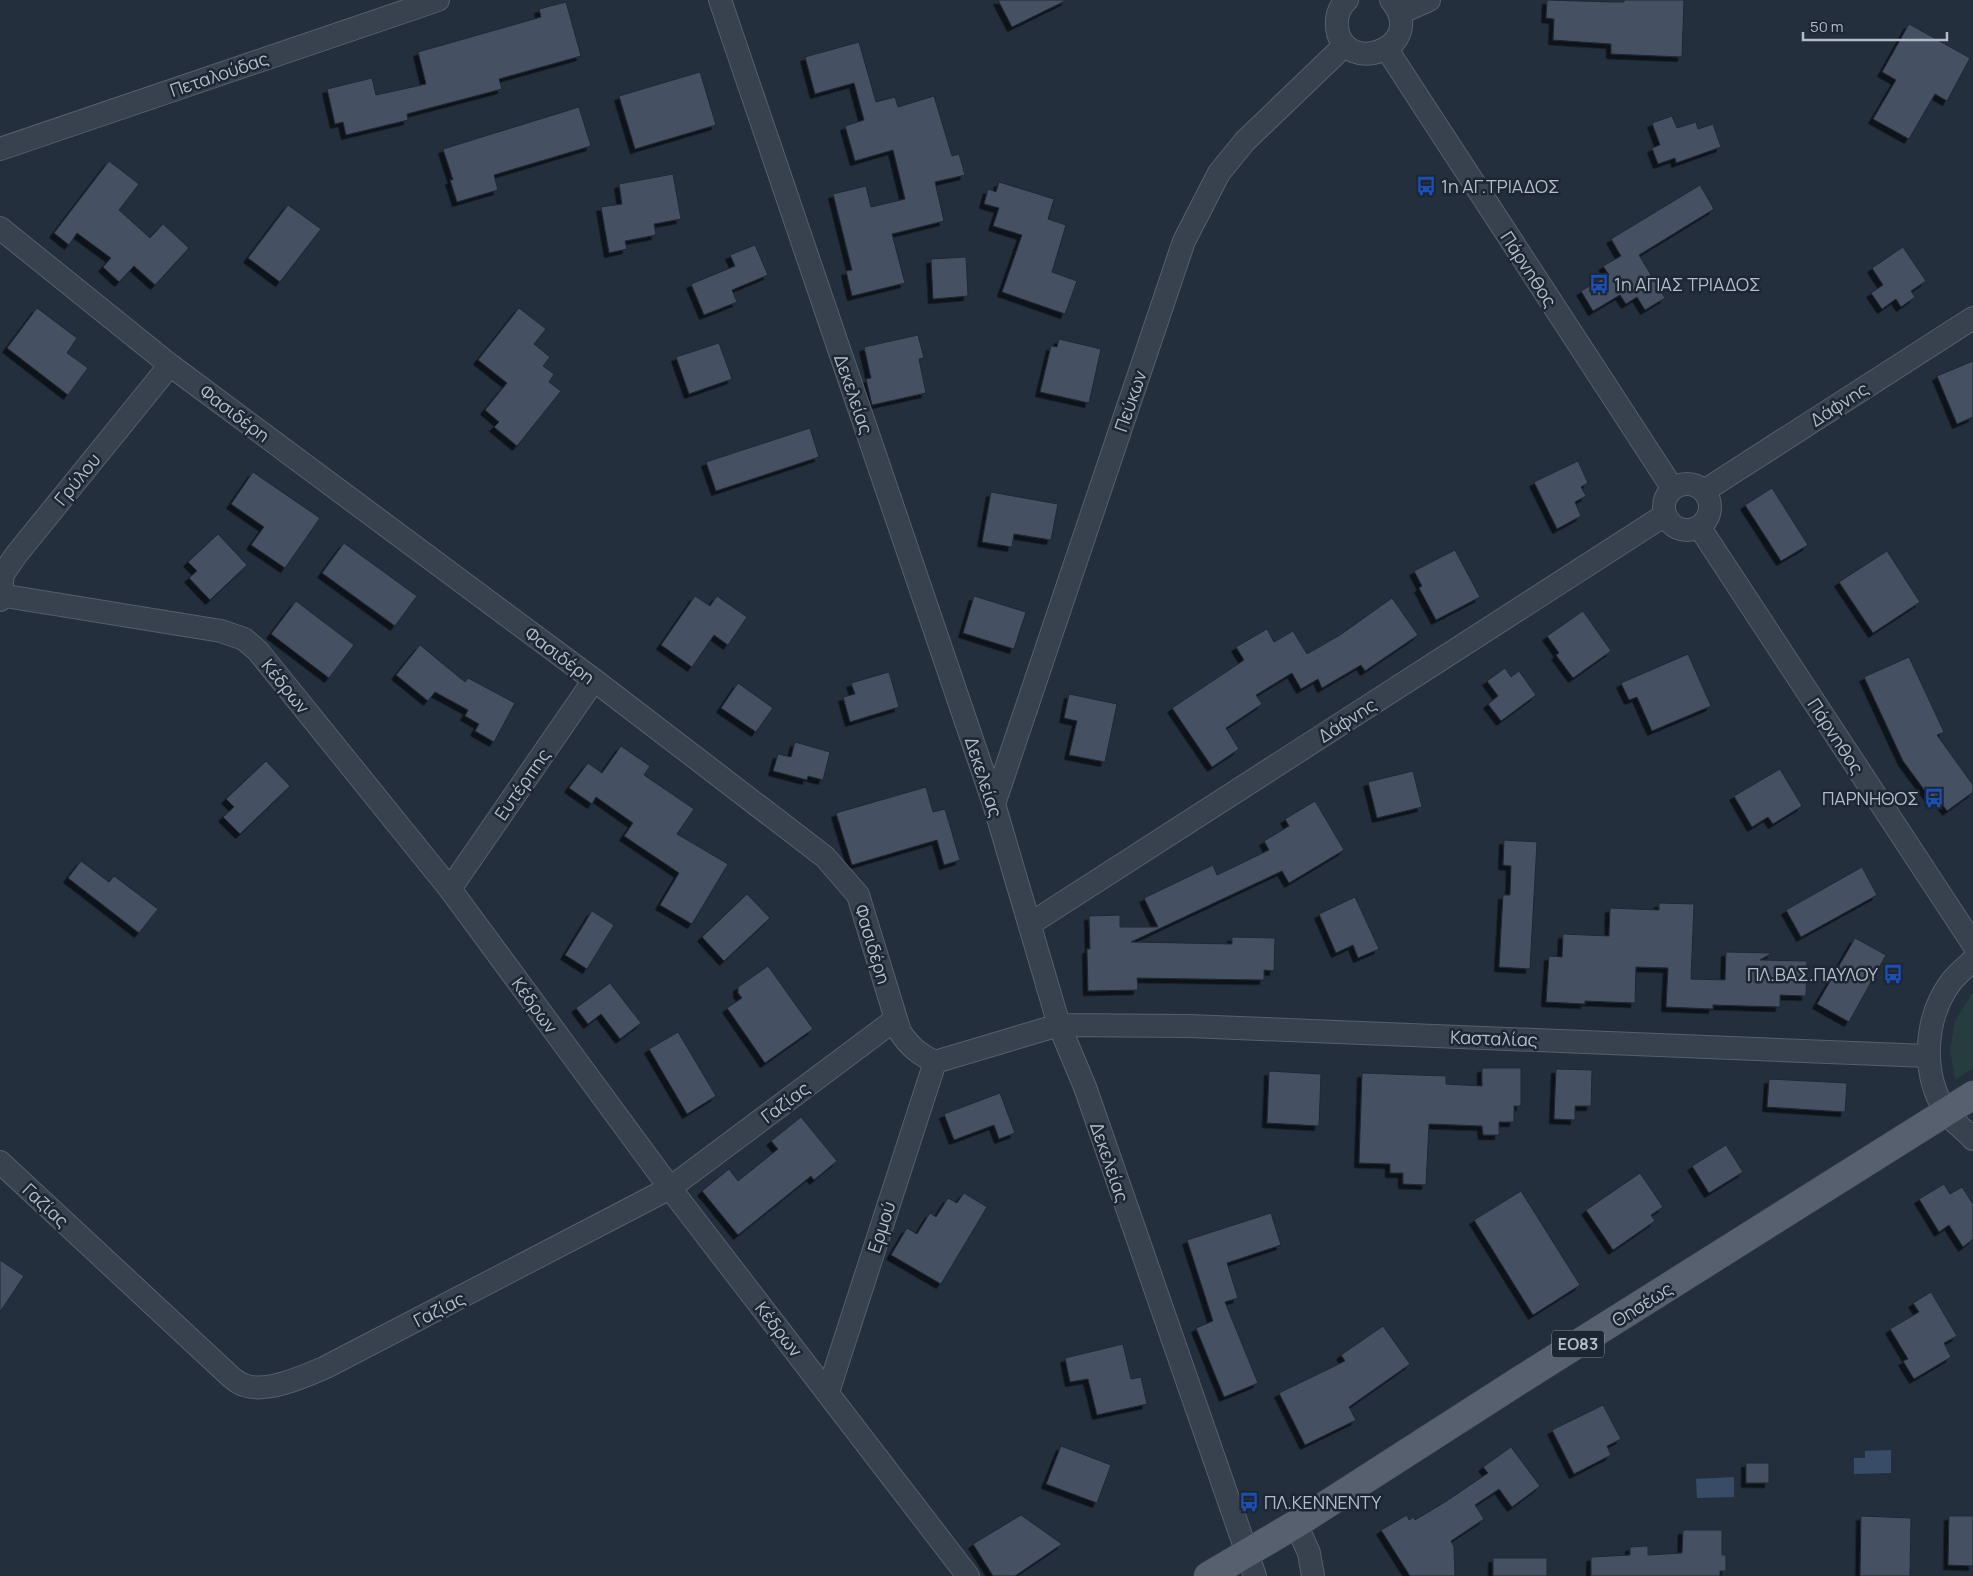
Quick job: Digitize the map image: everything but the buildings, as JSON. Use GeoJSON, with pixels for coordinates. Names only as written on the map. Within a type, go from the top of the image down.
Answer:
{"type":"FeatureCollection","features":[{"type":"Feature","properties":{"kind":"main road","name":"Θησέως"},"geometry":{"type":"LineString","coordinates":[[1208,1576],[1251,1565],[1296,1524],[1517,1382],[1973,1095]]}},
{"type":"Feature","properties":{"kind":"street","name":"Πεταλούδας"},"geometry":{"type":"LineString","coordinates":[[0,149],[438,0]]}},
{"type":"Feature","properties":{"kind":"street","name":"Δεκελείας"},"geometry":{"type":"LineString","coordinates":[[720,0],[994,804],[1059,1025],[1085,1087],[1251,1565]]}},
{"type":"Feature","properties":{"kind":"street"},"geometry":{"type":"LineString","coordinates":[[1347,0],[1342,5],[1337,17],[1337,30],[1345,45],[1351,50],[1363,54],[1375,54],[1394,43],[1399,34],[1401,24],[1395,7],[1429,0]]}},
{"type":"Feature","properties":{"kind":"street","name":"Πεύκων"},"geometry":{"type":"LineString","coordinates":[[994,804],[1184,241],[1219,173],[1246,141],[1345,45]]}},
{"type":"Feature","properties":{"kind":"street","name":"Πάρνηθος"},"geometry":{"type":"LineString","coordinates":[[1386,48],[1673,489]]}},
{"type":"Feature","properties":{"kind":"street","name":"Φασιδέρη"},"geometry":{"type":"LineString","coordinates":[[0,228],[170,365],[594,680],[825,857],[858,895],[900,1032],[908,1045],[917,1053],[935,1062]]}},
{"type":"Feature","properties":{"kind":"street","name":"Δάφνης"},"geometry":{"type":"LineString","coordinates":[[1704,490],[1973,318]]}},
{"type":"Feature","properties":{"kind":"street","name":"Γρύλου"},"geometry":{"type":"LineString","coordinates":[[0,600],[3,574],[16,555],[170,365]]}},
{"type":"Feature","properties":{"kind":"street"},"geometry":{"type":"LineString","coordinates":[[1686,484],[1694,485],[1704,490],[1710,500],[1710,514],[1700,528],[1688,531],[1681,530],[1669,522],[1665,515],[1665,501],[1673,489],[1686,484]]}},
{"type":"Feature","properties":{"kind":"street","name":"Δάφνης"},"geometry":{"type":"LineString","coordinates":[[1030,924],[1665,515]]}},
{"type":"Feature","properties":{"kind":"street","name":"Πάρνηθος"},"geometry":{"type":"LineString","coordinates":[[1700,528],[1973,944]]}},
{"type":"Feature","properties":{"kind":"street","name":"Κέδρων"},"geometry":{"type":"LineString","coordinates":[[0,595],[221,631],[244,639],[265,658],[450,889],[670,1188],[968,1576]]}},
{"type":"Feature","properties":{"kind":"street","name":"Ευτέρπης"},"geometry":{"type":"LineString","coordinates":[[450,889],[594,680]]}},
{"type":"Feature","properties":{"kind":"street"},"geometry":{"type":"LineString","coordinates":[[1973,960],[1951,982],[1933,1017],[1928,1056],[1934,1085],[1947,1112],[1973,1139]]}},
{"type":"Feature","properties":{"kind":"street","name":"Γαζίας"},"geometry":{"type":"LineString","coordinates":[[0,1162],[231,1377],[243,1385],[256,1388],[290,1382],[326,1367],[670,1188],[896,1019]]}},
{"type":"Feature","properties":{"kind":"street"},"geometry":{"type":"LineString","coordinates":[[935,1062],[1059,1025]]}},
{"type":"Feature","properties":{"kind":"street","name":"Κασταλίας"},"geometry":{"type":"LineString","coordinates":[[1059,1025],[1189,1026],[1928,1056]]}},
{"type":"Feature","properties":{"kind":"street","name":"Ερμού"},"geometry":{"type":"LineString","coordinates":[[828,1392],[935,1062]]}},
{"type":"Feature","properties":{"kind":"street"},"geometry":{"type":"LineString","coordinates":[[1296,1524],[1309,1553],[1312,1576]]}},
{"type":"Feature","properties":{"kind":"green space"},"geometry":{"type":"Polygon","coordinates":[[[1973,992],[1973,1068],[1955,1080],[1950,1050],[1955,1021],[1973,992]]]}},
{"type":"Feature","properties":{"kind":"water"},"geometry":{"type":"Polygon","coordinates":[[[1891,1450],[1891,1473],[1854,1474],[1854,1458],[1865,1458],[1865,1451],[1891,1450]]]}},
{"type":"Feature","properties":{"kind":"water"},"geometry":{"type":"Polygon","coordinates":[[[1734,1477],[1734,1497],[1697,1498],[1696,1479],[1734,1477]]]}},
{"type":"Feature","properties":{"kind":"place","name":"1η ΑΓ.ΤΡΙΑΔΟΣ"},"geometry":{"type":"Point","coordinates":[1426,186]}},
{"type":"Feature","properties":{"kind":"place","name":"1η ΑΓΙΑΣ ΤΡΙΑΔΟΣ"},"geometry":{"type":"Point","coordinates":[1599,284]}},
{"type":"Feature","properties":{"kind":"place","name":"ΠΑΡΝΗΘΟΣ"},"geometry":{"type":"Point","coordinates":[1934,798]}},
{"type":"Feature","properties":{"kind":"place","name":"ΠΛ.ΒΑΣ.ΠΑΥΛΟΥ"},"geometry":{"type":"Point","coordinates":[1893,974]}},
{"type":"Feature","properties":{"kind":"place","name":"ΠΛ.ΚΕΝΝΕΝΤΥ"},"geometry":{"type":"Point","coordinates":[1249,1502]}}]}
